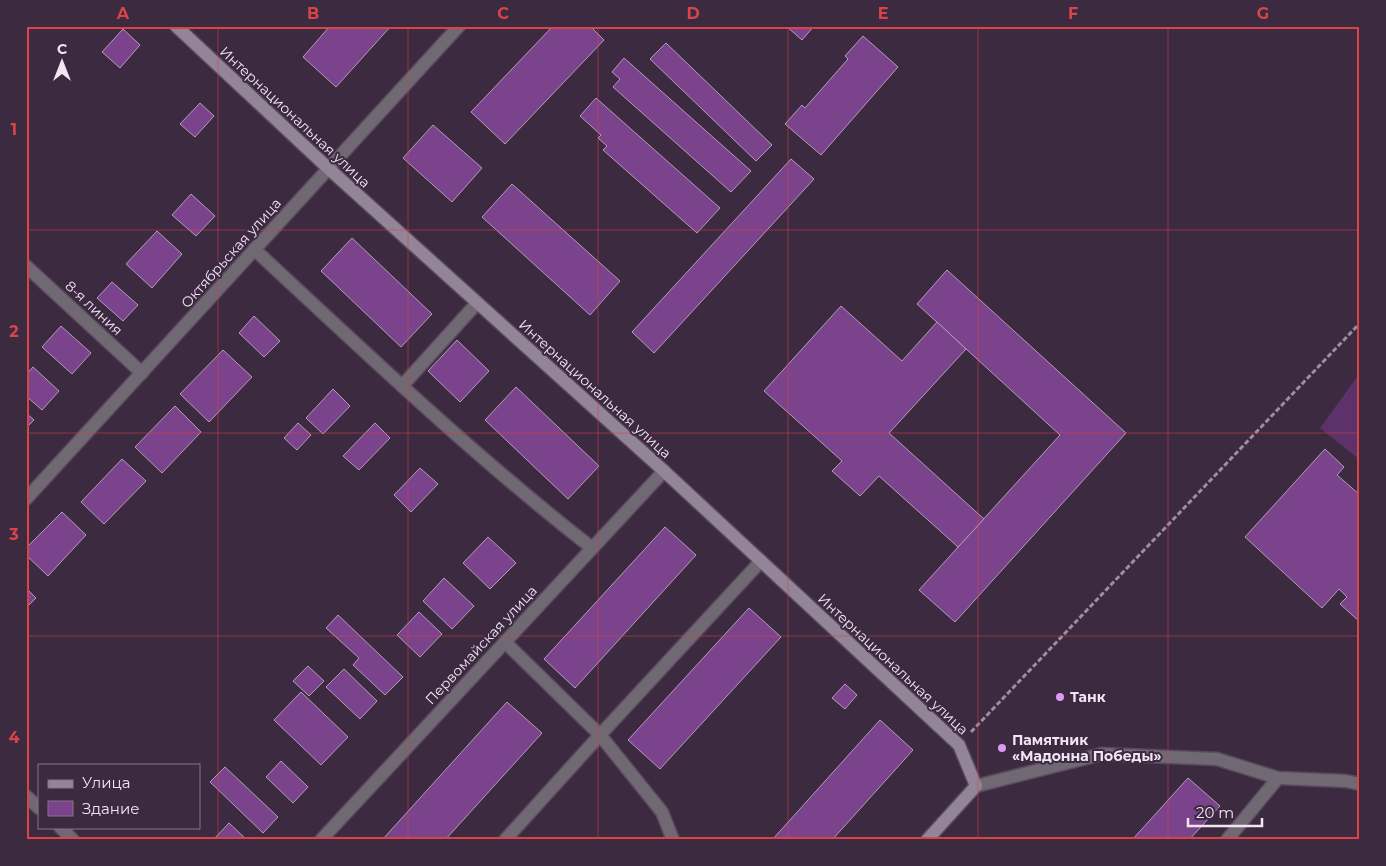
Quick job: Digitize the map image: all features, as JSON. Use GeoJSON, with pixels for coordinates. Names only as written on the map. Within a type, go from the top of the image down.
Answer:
{"type":"FeatureCollection","features":[{"type":"Feature","properties":{"kind":"street","name":"Интернациональная улица"},"geometry":{"type":"LineString","coordinates":[[176,26],[328,168],[664,471],[959,745],[976,786]]}},
{"type":"Feature","properties":{"kind":"street","name":"Октябрьская улица"},"geometry":{"type":"LineString","coordinates":[[26,499],[459,26]]}},
{"type":"Feature","properties":{"kind":"street"},"geometry":{"type":"LineString","coordinates":[[254,250],[402,386],[544,510],[592,548]]}},
{"type":"Feature","properties":{"kind":"street","name":"8-я линия"},"geometry":{"type":"LineString","coordinates":[[26,266],[142,373]]}},
{"type":"Feature","properties":{"kind":"street"},"geometry":{"type":"LineString","coordinates":[[402,386],[477,303]]}},
{"type":"Feature","properties":{"kind":"street","name":"Первомайская улица"},"geometry":{"type":"LineString","coordinates":[[321,840],[664,471]]}},
{"type":"Feature","properties":{"kind":"street"},"geometry":{"type":"LineString","coordinates":[[505,840],[761,561]]}},
{"type":"Feature","properties":{"kind":"street"},"geometry":{"type":"LineString","coordinates":[[505,642],[600,735],[662,812],[673,840]]}},
{"type":"Feature","properties":{"kind":"street"},"geometry":{"type":"LineString","coordinates":[[927,840],[976,786],[1102,754],[1218,759],[1278,778],[1346,780],[1360,784]]}},
{"type":"Feature","properties":{"kind":"street"},"geometry":{"type":"LineString","coordinates":[[1227,840],[1278,778]]}},
{"type":"Feature","properties":{"kind":"street"},"geometry":{"type":"LineString","coordinates":[[26,796],[38,807]]}},
{"type":"Feature","properties":{"kind":"street"},"geometry":{"type":"LineString","coordinates":[[61,828],[73,840]]}},
{"type":"Feature","properties":{"kind":"path"},"geometry":{"type":"LineString","coordinates":[[959,745],[1360,323]]}},
{"type":"Feature","properties":{"kind":"shaded area"},"geometry":{"type":"Polygon","coordinates":[[[1360,373],[1360,460],[1320,428],[1360,373]]]}},
{"type":"Feature","properties":{"kind":"building"},"geometry":{"type":"Polygon","coordinates":[[[330,26],[391,26],[336,87],[303,57],[330,26]]]}},
{"type":"Feature","properties":{"kind":"building"},"geometry":{"type":"Polygon","coordinates":[[[553,26],[590,26],[604,40],[505,144],[471,112],[553,26]]]}},
{"type":"Feature","properties":{"kind":"building"},"geometry":{"type":"Polygon","coordinates":[[[786,26],[814,26],[802,40],[786,26]]]}},
{"type":"Feature","properties":{"kind":"building"},"geometry":{"type":"Polygon","coordinates":[[[123,29],[140,45],[120,68],[102,52],[123,29]]]}},
{"type":"Feature","properties":{"kind":"building"},"geometry":{"type":"Polygon","coordinates":[[[863,36],[898,67],[821,155],[785,124],[802,105],[805,108],[848,59],[845,56],[863,36]]]}},
{"type":"Feature","properties":{"kind":"building"},"geometry":{"type":"Polygon","coordinates":[[[666,43],[772,145],[756,161],[650,59],[666,43]]]}},
{"type":"Feature","properties":{"kind":"building"},"geometry":{"type":"Polygon","coordinates":[[[624,58],[751,171],[731,192],[613,87],[620,79],[612,72],[624,58]]]}},
{"type":"Feature","properties":{"kind":"building"},"geometry":{"type":"Polygon","coordinates":[[[596,98],[720,208],[697,233],[603,150],[607,146],[598,138],[601,135],[580,116],[596,98]]]}},
{"type":"Feature","properties":{"kind":"building"},"geometry":{"type":"Polygon","coordinates":[[[200,103],[214,116],[195,137],[180,124],[200,103]]]}},
{"type":"Feature","properties":{"kind":"building"},"geometry":{"type":"Polygon","coordinates":[[[433,125],[482,168],[452,202],[403,158],[433,125]]]}},
{"type":"Feature","properties":{"kind":"building"},"geometry":{"type":"Polygon","coordinates":[[[791,159],[814,179],[654,353],[632,332],[791,159]]]}},
{"type":"Feature","properties":{"kind":"building"},"geometry":{"type":"Polygon","coordinates":[[[512,184],[620,281],[590,315],[482,217],[512,184]]]}},
{"type":"Feature","properties":{"kind":"building"},"geometry":{"type":"Polygon","coordinates":[[[191,194],[215,216],[196,236],[172,215],[191,194]]]}},
{"type":"Feature","properties":{"kind":"building"},"geometry":{"type":"Polygon","coordinates":[[[157,231],[182,254],[152,288],[126,264],[157,231]]]}},
{"type":"Feature","properties":{"kind":"building"},"geometry":{"type":"Polygon","coordinates":[[[352,238],[432,314],[401,347],[321,271],[352,238]]]}},
{"type":"Feature","properties":{"kind":"building"},"geometry":{"type":"Polygon","coordinates":[[[947,270],[1126,433],[955,622],[919,590],[1060,435],[917,304],[947,270]]]}},
{"type":"Feature","properties":{"kind":"building"},"geometry":{"type":"Polygon","coordinates":[[[112,282],[138,305],[123,321],[97,298],[112,282]]]}},
{"type":"Feature","properties":{"kind":"building"},"geometry":{"type":"Polygon","coordinates":[[[841,306],[902,361],[937,322],[966,349],[889,433],[984,519],[958,547],[879,476],[860,496],[832,471],[842,461],[764,391],[841,306]]]}},
{"type":"Feature","properties":{"kind":"building"},"geometry":{"type":"Polygon","coordinates":[[[254,316],[280,341],[264,357],[239,333],[254,316]]]}},
{"type":"Feature","properties":{"kind":"building"},"geometry":{"type":"Polygon","coordinates":[[[61,326],[91,353],[72,374],[42,347],[61,326]]]}},
{"type":"Feature","properties":{"kind":"building"},"geometry":{"type":"Polygon","coordinates":[[[457,340],[489,371],[460,402],[428,371],[457,340]]]}},
{"type":"Feature","properties":{"kind":"building"},"geometry":{"type":"Polygon","coordinates":[[[223,350],[252,377],[209,422],[180,394],[223,350]]]}},
{"type":"Feature","properties":{"kind":"building"},"geometry":{"type":"Polygon","coordinates":[[[33,367],[59,391],[42,410],[26,396],[26,375],[33,367]]]}},
{"type":"Feature","properties":{"kind":"building"},"geometry":{"type":"Polygon","coordinates":[[[516,387],[599,466],[568,499],[485,420],[516,387]]]}},
{"type":"Feature","properties":{"kind":"building"},"geometry":{"type":"Polygon","coordinates":[[[333,389],[350,406],[323,434],[306,418],[333,389]]]}},
{"type":"Feature","properties":{"kind":"building"},"geometry":{"type":"Polygon","coordinates":[[[175,406],[201,432],[162,473],[135,447],[175,406]]]}},
{"type":"Feature","properties":{"kind":"building"},"geometry":{"type":"Polygon","coordinates":[[[26,413],[34,420],[26,428],[26,413]]]}},
{"type":"Feature","properties":{"kind":"building"},"geometry":{"type":"Polygon","coordinates":[[[298,423],[311,435],[297,450],[284,438],[298,423]]]}},
{"type":"Feature","properties":{"kind":"building"},"geometry":{"type":"Polygon","coordinates":[[[375,423],[390,438],[359,470],[343,456],[375,423]]]}},
{"type":"Feature","properties":{"kind":"building"},"geometry":{"type":"Polygon","coordinates":[[[1325,449],[1344,467],[1337,475],[1360,495],[1360,622],[1340,604],[1347,597],[1339,589],[1322,608],[1245,537],[1325,449]]]}},
{"type":"Feature","properties":{"kind":"building"},"geometry":{"type":"Polygon","coordinates":[[[122,459],[146,481],[104,524],[81,502],[122,459]]]}},
{"type":"Feature","properties":{"kind":"building"},"geometry":{"type":"Polygon","coordinates":[[[420,468],[438,484],[411,512],[394,495],[420,468]]]}},
{"type":"Feature","properties":{"kind":"building"},"geometry":{"type":"Polygon","coordinates":[[[62,512],[86,535],[48,576],[26,555],[26,548],[62,512]]]}},
{"type":"Feature","properties":{"kind":"building"},"geometry":{"type":"Polygon","coordinates":[[[665,527],[696,555],[575,688],[544,659],[665,527]]]}},
{"type":"Feature","properties":{"kind":"building"},"geometry":{"type":"Polygon","coordinates":[[[488,537],[516,563],[490,589],[463,563],[488,537]]]}},
{"type":"Feature","properties":{"kind":"building"},"geometry":{"type":"Polygon","coordinates":[[[444,578],[474,606],[452,629],[423,601],[444,578]]]}},
{"type":"Feature","properties":{"kind":"building"},"geometry":{"type":"Polygon","coordinates":[[[26,588],[36,598],[26,608],[26,588]]]}},
{"type":"Feature","properties":{"kind":"building"},"geometry":{"type":"Polygon","coordinates":[[[749,608],[781,637],[660,769],[628,740],[749,608]]]}},
{"type":"Feature","properties":{"kind":"building"},"geometry":{"type":"Polygon","coordinates":[[[419,612],[442,634],[420,657],[397,635],[419,612]]]}},
{"type":"Feature","properties":{"kind":"building"},"geometry":{"type":"Polygon","coordinates":[[[338,615],[403,677],[385,695],[353,665],[359,658],[326,628],[338,615]]]}},
{"type":"Feature","properties":{"kind":"building"},"geometry":{"type":"Polygon","coordinates":[[[308,666],[324,681],[309,696],[293,681],[308,666]]]}},
{"type":"Feature","properties":{"kind":"building"},"geometry":{"type":"Polygon","coordinates":[[[344,669],[377,701],[360,719],[326,687],[344,669]]]}},
{"type":"Feature","properties":{"kind":"building"},"geometry":{"type":"Polygon","coordinates":[[[845,684],[857,695],[845,709],[832,698],[845,684]]]}},
{"type":"Feature","properties":{"kind":"building"},"geometry":{"type":"Polygon","coordinates":[[[301,692],[348,737],[321,765],[274,720],[301,692]]]}},
{"type":"Feature","properties":{"kind":"building"},"geometry":{"type":"Polygon","coordinates":[[[507,702],[542,733],[445,840],[382,840],[507,702]]]}},
{"type":"Feature","properties":{"kind":"building"},"geometry":{"type":"Polygon","coordinates":[[[880,720],[913,750],[832,840],[772,840],[880,720]]]}},
{"type":"Feature","properties":{"kind":"building"},"geometry":{"type":"Polygon","coordinates":[[[281,761],[308,787],[293,803],[266,777],[281,761]]]}},
{"type":"Feature","properties":{"kind":"building"},"geometry":{"type":"Polygon","coordinates":[[[225,767],[278,817],[263,833],[210,782],[225,767]]]}},
{"type":"Feature","properties":{"kind":"building"},"geometry":{"type":"Polygon","coordinates":[[[1188,778],[1220,806],[1189,840],[1132,840],[1188,778]]]}},
{"type":"Feature","properties":{"kind":"building"},"geometry":{"type":"Polygon","coordinates":[[[229,823],[247,840],[213,840],[229,823]]]}},
{"type":"Feature","properties":{"kind":"place","name":"Танк"},"geometry":{"type":"Point","coordinates":[1060,697]}},
{"type":"Feature","properties":{"kind":"place","name":"Памятник «Мадонна Победы»"},"geometry":{"type":"Point","coordinates":[1002,748]}}]}
